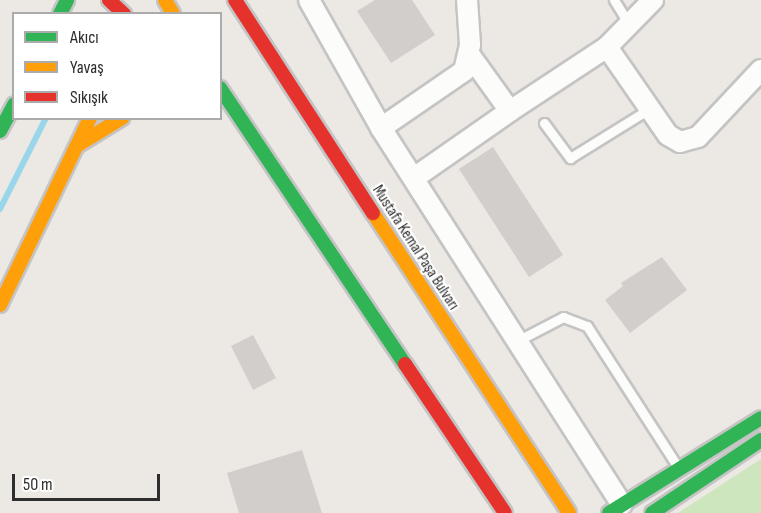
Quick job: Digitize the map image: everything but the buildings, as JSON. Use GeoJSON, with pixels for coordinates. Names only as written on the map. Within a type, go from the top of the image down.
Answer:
{"type":"FeatureCollection","features":[{"type":"Feature","properties":{"kind":"main road"},"geometry":{"type":"LineString","coordinates":[[109,0],[122,12]]}},
{"type":"Feature","properties":{"kind":"main road","name":"Mustafa Kemal Paşa Bulvarı"},"geometry":{"type":"LineString","coordinates":[[235,0],[569,513]]}},
{"type":"Feature","properties":{"kind":"main road"},"geometry":{"type":"LineString","coordinates":[[222,91],[505,513]]}},
{"type":"Feature","properties":{"kind":"main road"},"geometry":{"type":"LineString","coordinates":[[0,131],[12,109]]}},
{"type":"Feature","properties":{"kind":"main road"},"geometry":{"type":"LineString","coordinates":[[0,304],[89,120]]}},
{"type":"Feature","properties":{"kind":"main road"},"geometry":{"type":"LineString","coordinates":[[78,145],[119,120]]}},
{"type":"Feature","properties":{"kind":"main road"},"geometry":{"type":"LineString","coordinates":[[221,122],[256,143]]}},
{"type":"Feature","properties":{"kind":"main road"},"geometry":{"type":"LineString","coordinates":[[615,509],[761,418]]}},
{"type":"Feature","properties":{"kind":"main road"},"geometry":{"type":"LineString","coordinates":[[652,513],[761,440]]}},
{"type":"Feature","properties":{"kind":"street"},"geometry":{"type":"LineString","coordinates":[[309,0],[381,128],[517,341],[615,509]]}},
{"type":"Feature","properties":{"kind":"street"},"geometry":{"type":"LineString","coordinates":[[381,128],[464,71],[470,54],[467,0]]}},
{"type":"Feature","properties":{"kind":"street"},"geometry":{"type":"LineString","coordinates":[[414,178],[607,47],[653,0]]}},
{"type":"Feature","properties":{"kind":"street"},"geometry":{"type":"LineString","coordinates":[[607,47],[668,135],[680,142],[698,137],[761,70]]}},
{"type":"Feature","properties":{"kind":"street"},"geometry":{"type":"LineString","coordinates":[[470,54],[510,111]]}},
{"type":"Feature","properties":{"kind":"lane"},"geometry":{"type":"LineString","coordinates":[[614,0],[629,24]]}},
{"type":"Feature","properties":{"kind":"lane"},"geometry":{"type":"LineString","coordinates":[[544,123],[570,158],[650,109]]}},
{"type":"Feature","properties":{"kind":"lane"},"geometry":{"type":"LineString","coordinates":[[517,341],[563,317],[587,326],[679,469]]}},
{"type":"Feature","properties":{"kind":"green space"},"geometry":{"type":"Polygon","coordinates":[[[761,459],[761,513],[678,513],[761,459]]]}},
{"type":"Feature","properties":{"kind":"waterway"},"geometry":{"type":"LineString","coordinates":[[0,209],[45,120]]}},
{"type":"Feature","properties":{"kind":"traffic: fast"},"geometry":{"type":"LineString","coordinates":[[61,12],[67,0]]}},
{"type":"Feature","properties":{"kind":"traffic: fast"},"geometry":{"type":"LineString","coordinates":[[222,91],[405,364]]}},
{"type":"Feature","properties":{"kind":"traffic: fast"},"geometry":{"type":"LineString","coordinates":[[0,131],[12,109]]}},
{"type":"Feature","properties":{"kind":"traffic: fast"},"geometry":{"type":"LineString","coordinates":[[609,513],[761,418]]}},
{"type":"Feature","properties":{"kind":"traffic: fast"},"geometry":{"type":"LineString","coordinates":[[652,513],[761,440]]}},
{"type":"Feature","properties":{"kind":"traffic: slow"},"geometry":{"type":"LineString","coordinates":[[165,0],[172,12]]}},
{"type":"Feature","properties":{"kind":"traffic: slow"},"geometry":{"type":"LineString","coordinates":[[0,305],[89,120]]}},
{"type":"Feature","properties":{"kind":"traffic: slow"},"geometry":{"type":"LineString","coordinates":[[78,145],[119,120]]}},
{"type":"Feature","properties":{"kind":"traffic: slow"},"geometry":{"type":"LineString","coordinates":[[373,213],[569,513]]}},
{"type":"Feature","properties":{"kind":"traffic: jam"},"geometry":{"type":"LineString","coordinates":[[109,0],[122,12]]}},
{"type":"Feature","properties":{"kind":"traffic: jam"},"geometry":{"type":"LineString","coordinates":[[235,0],[373,213]]}},
{"type":"Feature","properties":{"kind":"traffic: jam"},"geometry":{"type":"LineString","coordinates":[[405,364],[505,513]]}}]}
